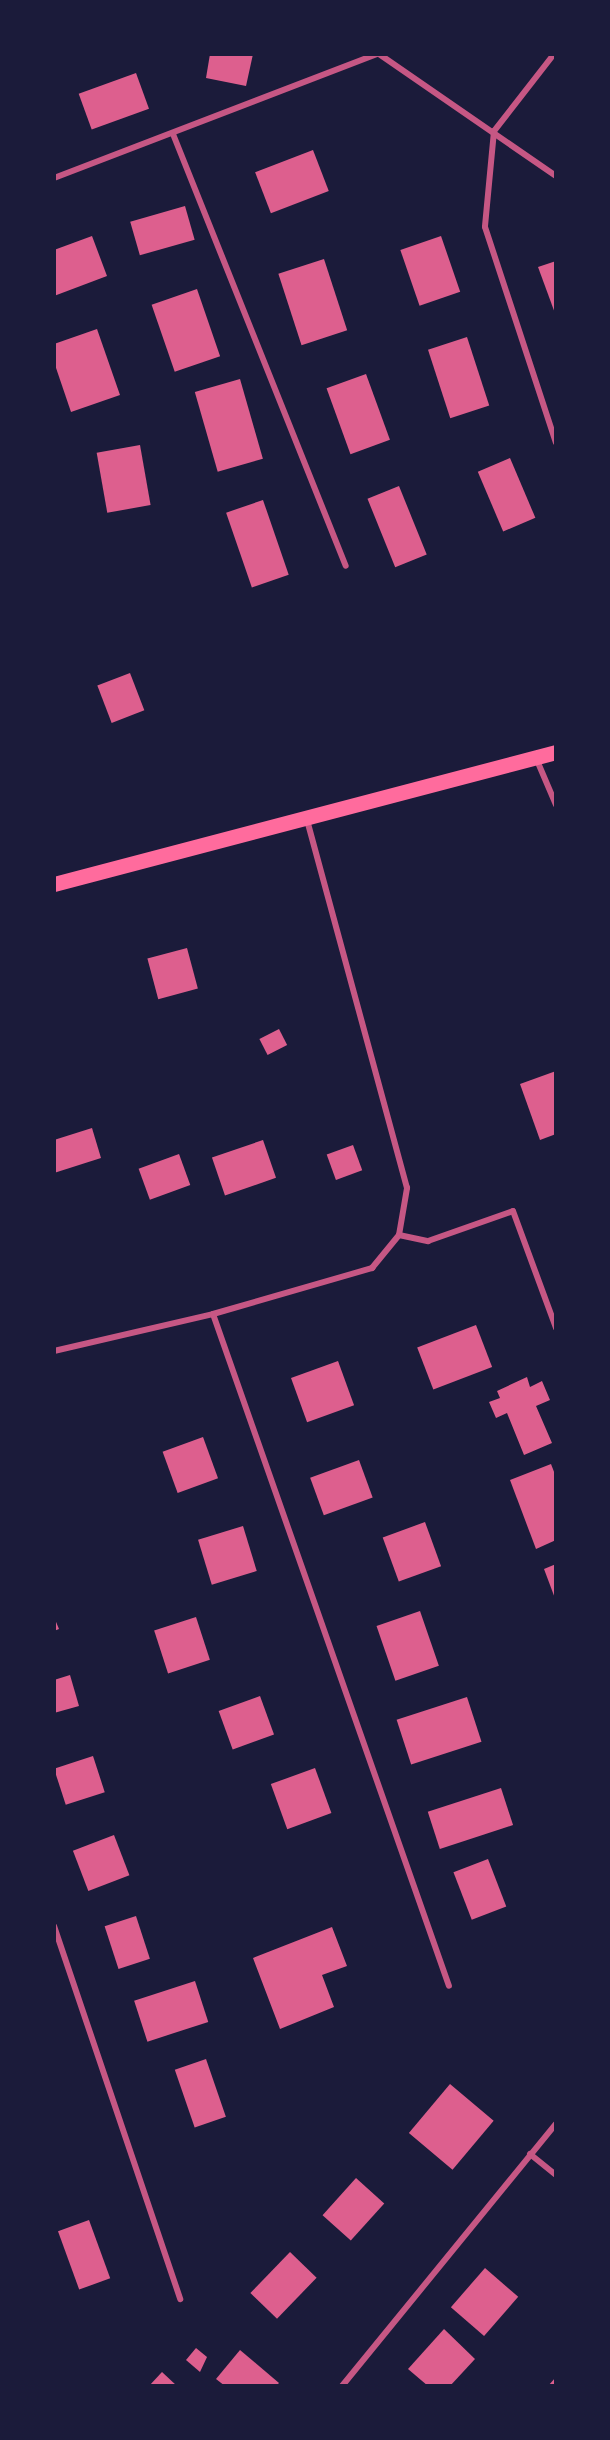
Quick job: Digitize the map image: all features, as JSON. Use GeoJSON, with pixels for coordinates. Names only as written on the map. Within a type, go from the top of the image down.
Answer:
{"type":"FeatureCollection","features":[{"type":"Feature","properties":{"kind":"main road"},"geometry":{"type":"LineString","coordinates":[[54,884],[556,752]]}},
{"type":"Feature","properties":{"kind":"street"},"geometry":{"type":"LineString","coordinates":[[54,178],[378,54],[494,131],[556,176]]}},
{"type":"Feature","properties":{"kind":"street"},"geometry":{"type":"LineString","coordinates":[[554,54],[494,131],[485,227],[556,443]]}},
{"type":"Feature","properties":{"kind":"street"},"geometry":{"type":"LineString","coordinates":[[172,134],[346,566]]}},
{"type":"Feature","properties":{"kind":"street"},"geometry":{"type":"LineString","coordinates":[[536,757],[556,805]]}},
{"type":"Feature","properties":{"kind":"street"},"geometry":{"type":"LineString","coordinates":[[54,1351],[213,1314],[372,1268],[399,1234],[407,1188],[307,818]]}},
{"type":"Feature","properties":{"kind":"street"},"geometry":{"type":"LineString","coordinates":[[399,1234],[428,1241],[513,1211],[556,1328]]}},
{"type":"Feature","properties":{"kind":"street"},"geometry":{"type":"LineString","coordinates":[[213,1314],[449,1986]]}},
{"type":"Feature","properties":{"kind":"street"},"geometry":{"type":"LineString","coordinates":[[54,1926],[180,2299]]}},
{"type":"Feature","properties":{"kind":"street"},"geometry":{"type":"LineString","coordinates":[[342,2386],[556,2124]]}},
{"type":"Feature","properties":{"kind":"street"},"geometry":{"type":"LineString","coordinates":[[530,2154],[556,2175]]}},
{"type":"Feature","properties":{"kind":"building"},"geometry":{"type":"Polygon","coordinates":[[[210,54],[253,54],[246,86],[206,78],[210,54]]]}},
{"type":"Feature","properties":{"kind":"building"},"geometry":{"type":"Polygon","coordinates":[[[136,73],[149,109],[92,130],[79,94],[136,73]]]}},
{"type":"Feature","properties":{"kind":"building"},"geometry":{"type":"Polygon","coordinates":[[[313,150],[329,191],[271,213],[255,172],[313,150]]]}},
{"type":"Feature","properties":{"kind":"building"},"geometry":{"type":"Polygon","coordinates":[[[185,206],[195,240],[140,255],[130,222],[185,206]]]}},
{"type":"Feature","properties":{"kind":"building"},"geometry":{"type":"Polygon","coordinates":[[[92,236],[107,276],[54,296],[54,250],[92,236]]]}},
{"type":"Feature","properties":{"kind":"building"},"geometry":{"type":"Polygon","coordinates":[[[441,236],[460,292],[420,306],[400,250],[441,236]]]}},
{"type":"Feature","properties":{"kind":"building"},"geometry":{"type":"Polygon","coordinates":[[[324,259],[347,330],[302,345],[278,274],[324,259]]]}},
{"type":"Feature","properties":{"kind":"building"},"geometry":{"type":"Polygon","coordinates":[[[556,261],[556,316],[538,267],[556,261]]]}},
{"type":"Feature","properties":{"kind":"building"},"geometry":{"type":"Polygon","coordinates":[[[197,289],[220,356],[175,372],[152,305],[197,289]]]}},
{"type":"Feature","properties":{"kind":"building"},"geometry":{"type":"Polygon","coordinates":[[[97,329],[120,395],[71,412],[54,362],[54,344],[97,329]]]}},
{"type":"Feature","properties":{"kind":"building"},"geometry":{"type":"Polygon","coordinates":[[[467,337],[489,405],[450,418],[428,350],[467,337]]]}},
{"type":"Feature","properties":{"kind":"building"},"geometry":{"type":"Polygon","coordinates":[[[366,374],[390,440],[350,454],[327,388],[366,374]]]}},
{"type":"Feature","properties":{"kind":"building"},"geometry":{"type":"Polygon","coordinates":[[[240,379],[263,459],[218,472],[195,392],[240,379]]]}},
{"type":"Feature","properties":{"kind":"building"},"geometry":{"type":"Polygon","coordinates":[[[140,445],[151,505],[107,513],[97,453],[140,445]]]}},
{"type":"Feature","properties":{"kind":"building"},"geometry":{"type":"Polygon","coordinates":[[[510,458],[535,518],[503,532],[478,472],[510,458]]]}},
{"type":"Feature","properties":{"kind":"building"},"geometry":{"type":"Polygon","coordinates":[[[399,486],[427,555],[395,567],[367,499],[399,486]]]}},
{"type":"Feature","properties":{"kind":"building"},"geometry":{"type":"Polygon","coordinates":[[[263,500],[289,575],[252,587],[226,513],[263,500]]]}},
{"type":"Feature","properties":{"kind":"building"},"geometry":{"type":"Polygon","coordinates":[[[130,673],[144,710],[112,723],[97,686],[130,673]]]}},
{"type":"Feature","properties":{"kind":"building"},"geometry":{"type":"Polygon","coordinates":[[[187,948],[198,989],[158,999],[147,959],[187,948]]]}},
{"type":"Feature","properties":{"kind":"building"},"geometry":{"type":"Polygon","coordinates":[[[279,1029],[287,1045],[268,1055],[259,1039],[279,1029]]]}},
{"type":"Feature","properties":{"kind":"building"},"geometry":{"type":"Polygon","coordinates":[[[556,1071],[556,1134],[540,1140],[520,1084],[556,1071]]]}},
{"type":"Feature","properties":{"kind":"building"},"geometry":{"type":"Polygon","coordinates":[[[92,1128],[101,1158],[54,1173],[54,1140],[92,1128]]]}},
{"type":"Feature","properties":{"kind":"building"},"geometry":{"type":"Polygon","coordinates":[[[263,1140],[276,1178],[225,1195],[212,1158],[263,1140]]]}},
{"type":"Feature","properties":{"kind":"building"},"geometry":{"type":"Polygon","coordinates":[[[353,1145],[362,1170],[336,1180],[327,1155],[353,1145]]]}},
{"type":"Feature","properties":{"kind":"building"},"geometry":{"type":"Polygon","coordinates":[[[179,1154],[190,1185],[150,1200],[139,1169],[179,1154]]]}},
{"type":"Feature","properties":{"kind":"building"},"geometry":{"type":"Polygon","coordinates":[[[476,1325],[492,1367],[433,1390],[417,1348],[476,1325]]]}},
{"type":"Feature","properties":{"kind":"building"},"geometry":{"type":"Polygon","coordinates":[[[338,1361],[354,1405],[307,1422],[291,1378],[338,1361]]]}},
{"type":"Feature","properties":{"kind":"building"},"geometry":{"type":"Polygon","coordinates":[[[527,1377],[530,1387],[542,1381],[550,1400],[536,1406],[552,1443],[524,1455],[507,1413],[496,1418],[489,1402],[500,1398],[497,1391],[527,1377]]]}},
{"type":"Feature","properties":{"kind":"building"},"geometry":{"type":"Polygon","coordinates":[[[203,1437],[218,1478],[178,1493],[163,1452],[203,1437]]]}},
{"type":"Feature","properties":{"kind":"building"},"geometry":{"type":"Polygon","coordinates":[[[359,1460],[373,1498],[324,1515],[310,1478],[359,1460]]]}},
{"type":"Feature","properties":{"kind":"building"},"geometry":{"type":"Polygon","coordinates":[[[551,1464],[556,1477],[556,1540],[536,1549],[510,1480],[551,1464]]]}},
{"type":"Feature","properties":{"kind":"building"},"geometry":{"type":"Polygon","coordinates":[[[425,1522],[441,1566],[399,1582],[383,1537],[425,1522]]]}},
{"type":"Feature","properties":{"kind":"building"},"geometry":{"type":"Polygon","coordinates":[[[243,1526],[257,1571],[212,1585],[198,1540],[243,1526]]]}},
{"type":"Feature","properties":{"kind":"building"},"geometry":{"type":"Polygon","coordinates":[[[556,1564],[556,1601],[544,1569],[556,1564]]]}},
{"type":"Feature","properties":{"kind":"building"},"geometry":{"type":"Polygon","coordinates":[[[420,1611],[439,1666],[395,1681],[377,1626],[420,1611]]]}},
{"type":"Feature","properties":{"kind":"building"},"geometry":{"type":"Polygon","coordinates":[[[54,1617],[59,1629],[54,1631],[54,1617]]]}},
{"type":"Feature","properties":{"kind":"building"},"geometry":{"type":"Polygon","coordinates":[[[196,1617],[210,1660],[168,1673],[154,1631],[196,1617]]]}},
{"type":"Feature","properties":{"kind":"building"},"geometry":{"type":"Polygon","coordinates":[[[70,1675],[79,1706],[54,1713],[54,1680],[70,1675]]]}},
{"type":"Feature","properties":{"kind":"building"},"geometry":{"type":"Polygon","coordinates":[[[260,1696],[274,1735],[233,1750],[219,1711],[260,1696]]]}},
{"type":"Feature","properties":{"kind":"building"},"geometry":{"type":"Polygon","coordinates":[[[467,1697],[482,1742],[411,1765],[397,1720],[467,1697]]]}},
{"type":"Feature","properties":{"kind":"building"},"geometry":{"type":"Polygon","coordinates":[[[93,1756],[105,1792],[66,1805],[54,1769],[93,1756]]]}},
{"type":"Feature","properties":{"kind":"building"},"geometry":{"type":"Polygon","coordinates":[[[315,1768],[331,1813],[287,1829],[271,1784],[315,1768]]]}},
{"type":"Feature","properties":{"kind":"building"},"geometry":{"type":"Polygon","coordinates":[[[501,1788],[513,1825],[440,1849],[428,1812],[501,1788]]]}},
{"type":"Feature","properties":{"kind":"building"},"geometry":{"type":"Polygon","coordinates":[[[114,1835],[129,1875],[88,1891],[73,1851],[114,1835]]]}},
{"type":"Feature","properties":{"kind":"building"},"geometry":{"type":"Polygon","coordinates":[[[488,1859],[506,1907],[472,1920],[453,1872],[488,1859]]]}},
{"type":"Feature","properties":{"kind":"building"},"geometry":{"type":"Polygon","coordinates":[[[136,1916],[150,1959],[119,1969],[105,1926],[136,1916]]]}},
{"type":"Feature","properties":{"kind":"building"},"geometry":{"type":"Polygon","coordinates":[[[332,1927],[347,1966],[322,1975],[334,2007],[280,2029],[253,1958],[332,1927]]]}},
{"type":"Feature","properties":{"kind":"building"},"geometry":{"type":"Polygon","coordinates":[[[195,1981],[208,2022],[147,2042],[134,2001],[195,1981]]]}},
{"type":"Feature","properties":{"kind":"building"},"geometry":{"type":"Polygon","coordinates":[[[206,2059],[226,2117],[195,2127],[175,2070],[206,2059]]]}},
{"type":"Feature","properties":{"kind":"building"},"geometry":{"type":"Polygon","coordinates":[[[450,2084],[494,2121],[453,2170],[409,2133],[450,2084]]]}},
{"type":"Feature","properties":{"kind":"building"},"geometry":{"type":"Polygon","coordinates":[[[356,2178],[384,2203],[351,2241],[323,2215],[356,2178]]]}},
{"type":"Feature","properties":{"kind":"building"},"geometry":{"type":"Polygon","coordinates":[[[89,2220],[110,2278],[79,2290],[58,2231],[89,2220]]]}},
{"type":"Feature","properties":{"kind":"building"},"geometry":{"type":"Polygon","coordinates":[[[290,2252],[317,2278],[277,2319],[250,2293],[290,2252]]]}},
{"type":"Feature","properties":{"kind":"building"},"geometry":{"type":"Polygon","coordinates":[[[485,2268],[518,2297],[484,2336],[451,2307],[485,2268]]]}},
{"type":"Feature","properties":{"kind":"building"},"geometry":{"type":"Polygon","coordinates":[[[444,2329],[475,2359],[450,2386],[428,2386],[408,2369],[444,2329]]]}},
{"type":"Feature","properties":{"kind":"building"},"geometry":{"type":"Polygon","coordinates":[[[196,2348],[207,2357],[200,2372],[186,2360],[196,2348]]]}},
{"type":"Feature","properties":{"kind":"building"},"geometry":{"type":"Polygon","coordinates":[[[240,2350],[279,2383],[276,2386],[225,2386],[216,2379],[240,2350]]]}},
{"type":"Feature","properties":{"kind":"building"},"geometry":{"type":"Polygon","coordinates":[[[162,2372],[177,2386],[149,2386],[162,2372]]]}},
{"type":"Feature","properties":{"kind":"building"},"geometry":{"type":"Polygon","coordinates":[[[556,2377],[556,2386],[548,2386],[556,2377]]]}}]}
